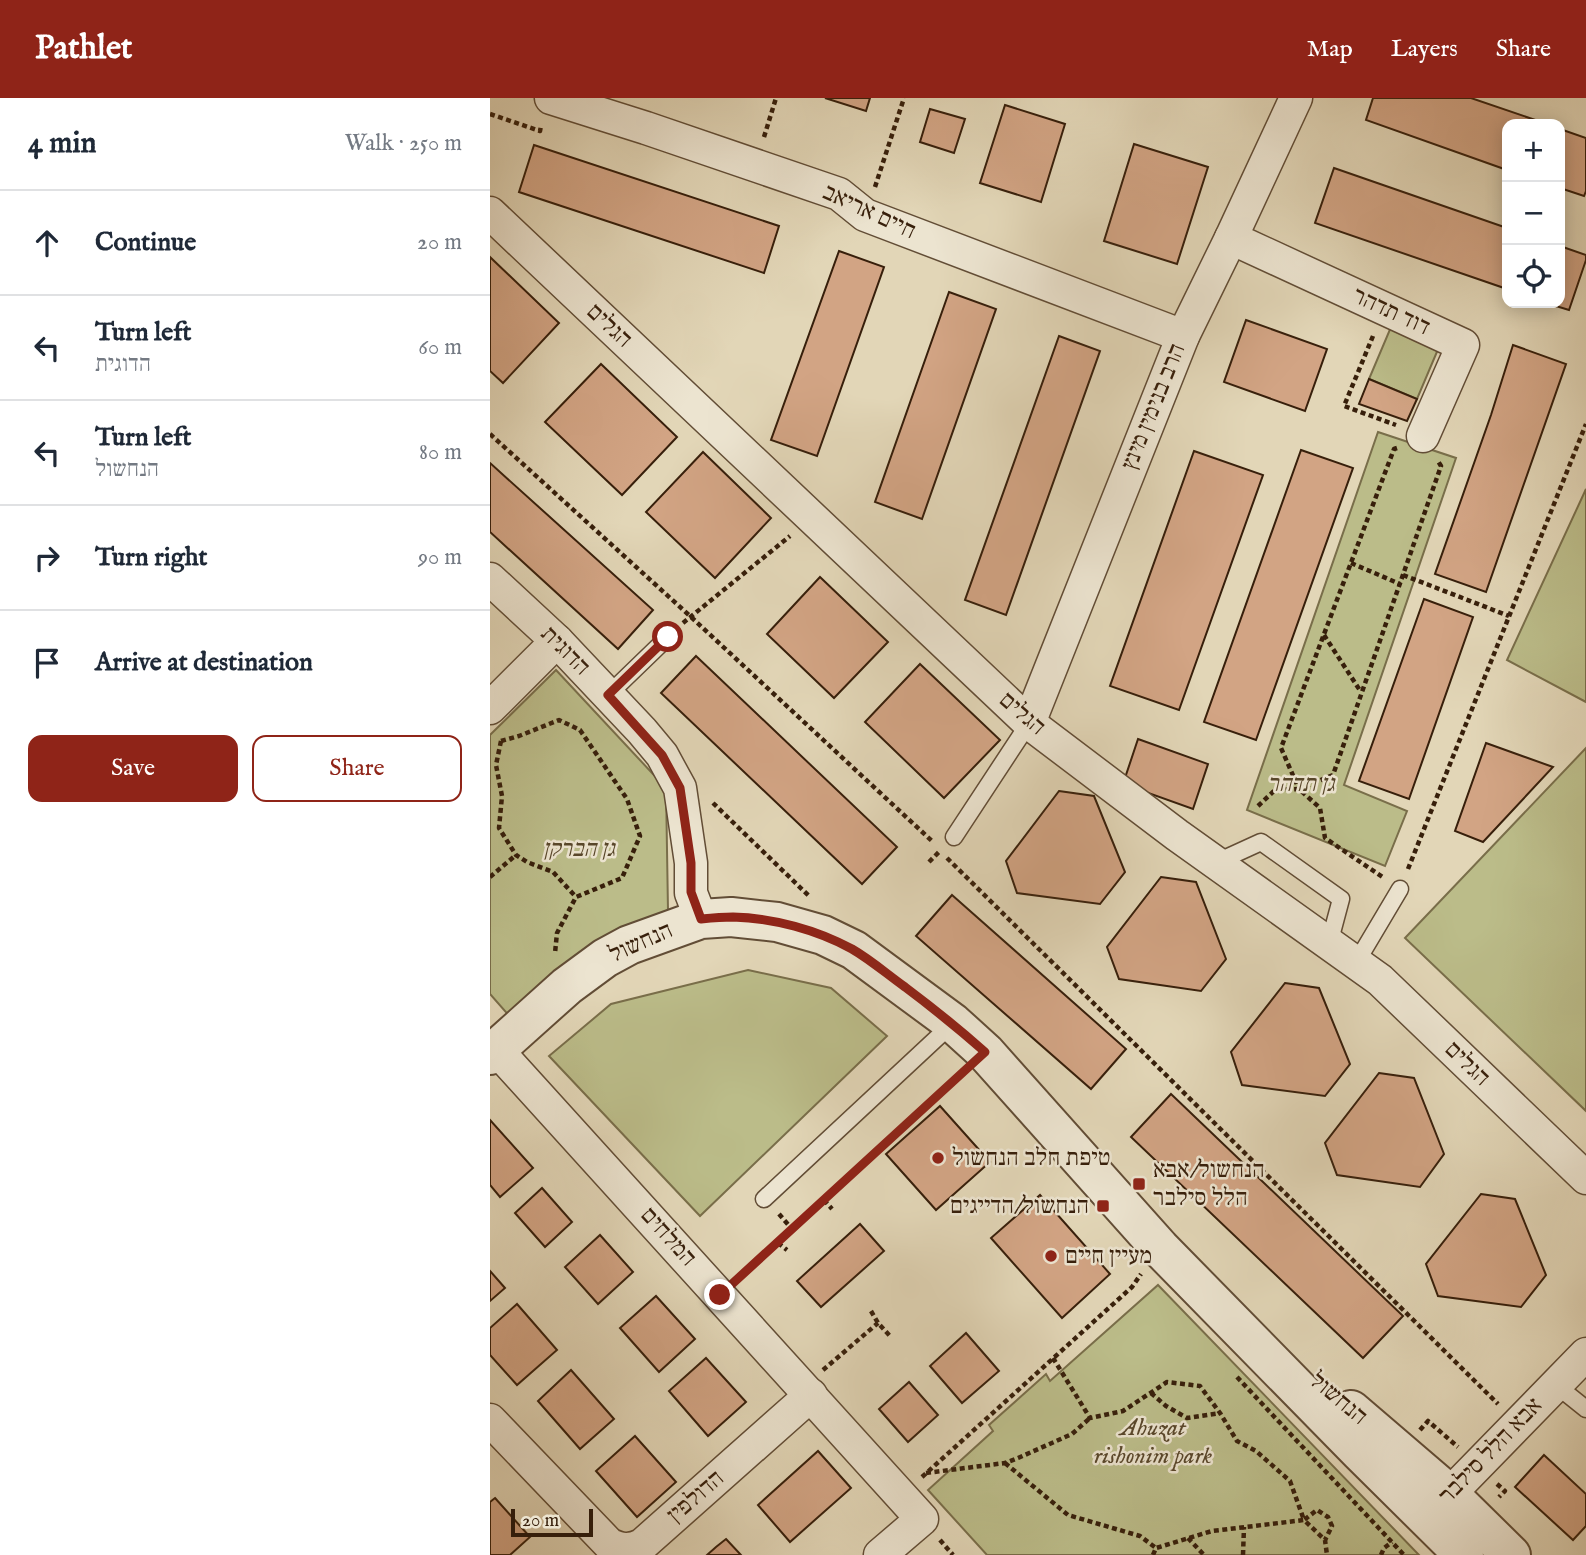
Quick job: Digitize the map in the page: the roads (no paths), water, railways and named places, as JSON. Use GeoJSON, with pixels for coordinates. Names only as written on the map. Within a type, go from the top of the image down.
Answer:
{"type":"FeatureCollection","features":[{"type":"Feature","properties":{"kind":"street","name":"הרב בנימין מינץ"},"geometry":{"type":"LineString","coordinates":[[1029,723],[1182,336],[1296,98]]}},
{"type":"Feature","properties":{"kind":"street","name":"חיים אריאב"},"geometry":{"type":"LineString","coordinates":[[547,109],[646,128],[839,194],[865,215],[1182,336]]}},
{"type":"Feature","properties":{"kind":"street","name":"הגלים"},"geometry":{"type":"LineString","coordinates":[[490,213],[1029,723],[1215,863],[1380,980],[1586,1178]]}},
{"type":"Feature","properties":{"kind":"street","name":"דוד תדהר"},"geometry":{"type":"LineString","coordinates":[[1231,238],[1462,345],[1423,436]]}},
{"type":"Feature","properties":{"kind":"street","name":"הדוגית"},"geometry":{"type":"LineString","coordinates":[[490,579],[557,641],[662,755],[680,788],[691,863],[691,892],[701,919]]}},
{"type":"Feature","properties":{"kind":"street"},"geometry":{"type":"LineString","coordinates":[[493,721],[557,641]]}},
{"type":"Feature","properties":{"kind":"street","name":"הנחשול"},"geometry":{"type":"LineString","coordinates":[[493,1052],[567,986],[605,958],[629,945],[701,919],[731,917],[777,922],[823,935],[854,950],[953,1023],[985,1052],[1160,1248],[1438,1506],[1511,1555]]}},
{"type":"Feature","properties":{"kind":"street","name":"המלחים"},"geometry":{"type":"LineString","coordinates":[[493,1052],[720,1295],[922,1519],[880,1555]]}},
{"type":"Feature","properties":{"kind":"street","name":"אבא הלל סילבר"},"geometry":{"type":"LineString","coordinates":[[1438,1506],[1586,1354]]}},
{"type":"Feature","properties":{"kind":"street","name":"הדולפין"},"geometry":{"type":"LineString","coordinates":[[490,1420],[609,1544],[619,1549],[631,1550],[642,1545],[808,1391]]}},
{"type":"Feature","properties":{"kind":"street","name":"הנחשול"},"geometry":{"type":"LineString","coordinates":[[1438,1506],[1464,1555]]}},
{"type":"Feature","properties":{"kind":"lane"},"geometry":{"type":"LineString","coordinates":[[608,695],[668,637]]}},
{"type":"Feature","properties":{"kind":"lane"},"geometry":{"type":"LineString","coordinates":[[954,837],[1029,723]]}},
{"type":"Feature","properties":{"kind":"lane"},"geometry":{"type":"LineString","coordinates":[[1215,863],[1261,842],[1341,899],[1329,944]]}},
{"type":"Feature","properties":{"kind":"lane"},"geometry":{"type":"LineString","coordinates":[[1356,963],[1400,888]]}},
{"type":"Feature","properties":{"kind":"lane"},"geometry":{"type":"LineString","coordinates":[[764,1199],[953,1023]]}},
{"type":"Feature","properties":{"kind":"lane"},"geometry":{"type":"LineString","coordinates":[[1556,1385],[1586,1409]]}},
{"type":"Feature","properties":{"kind":"place","name":"טיפת חלב הנחשול"},"geometry":{"type":"Point","coordinates":[938,1158]}},
{"type":"Feature","properties":{"kind":"place","name":"הנחשול/אבא הלל סילבר"},"geometry":{"type":"Point","coordinates":[1139,1184]}},
{"type":"Feature","properties":{"kind":"place","name":"הנחשול/הדייגים"},"geometry":{"type":"Point","coordinates":[1103,1206]}},
{"type":"Feature","properties":{"kind":"place","name":"מעיין חיים"},"geometry":{"type":"Point","coordinates":[1051,1256]}},
{"type":"Feature","properties":{"kind":"park label","name":"גן תדהר"},"geometry":{"type":"Point","coordinates":[1301,784]}},
{"type":"Feature","properties":{"kind":"park label","name":"גן הברקן"},"geometry":{"type":"Point","coordinates":[579,849]}},
{"type":"Feature","properties":{"kind":"park label","name":"Ahuzat rishonim park"},"geometry":{"type":"Point","coordinates":[1153,1442]}}]}
